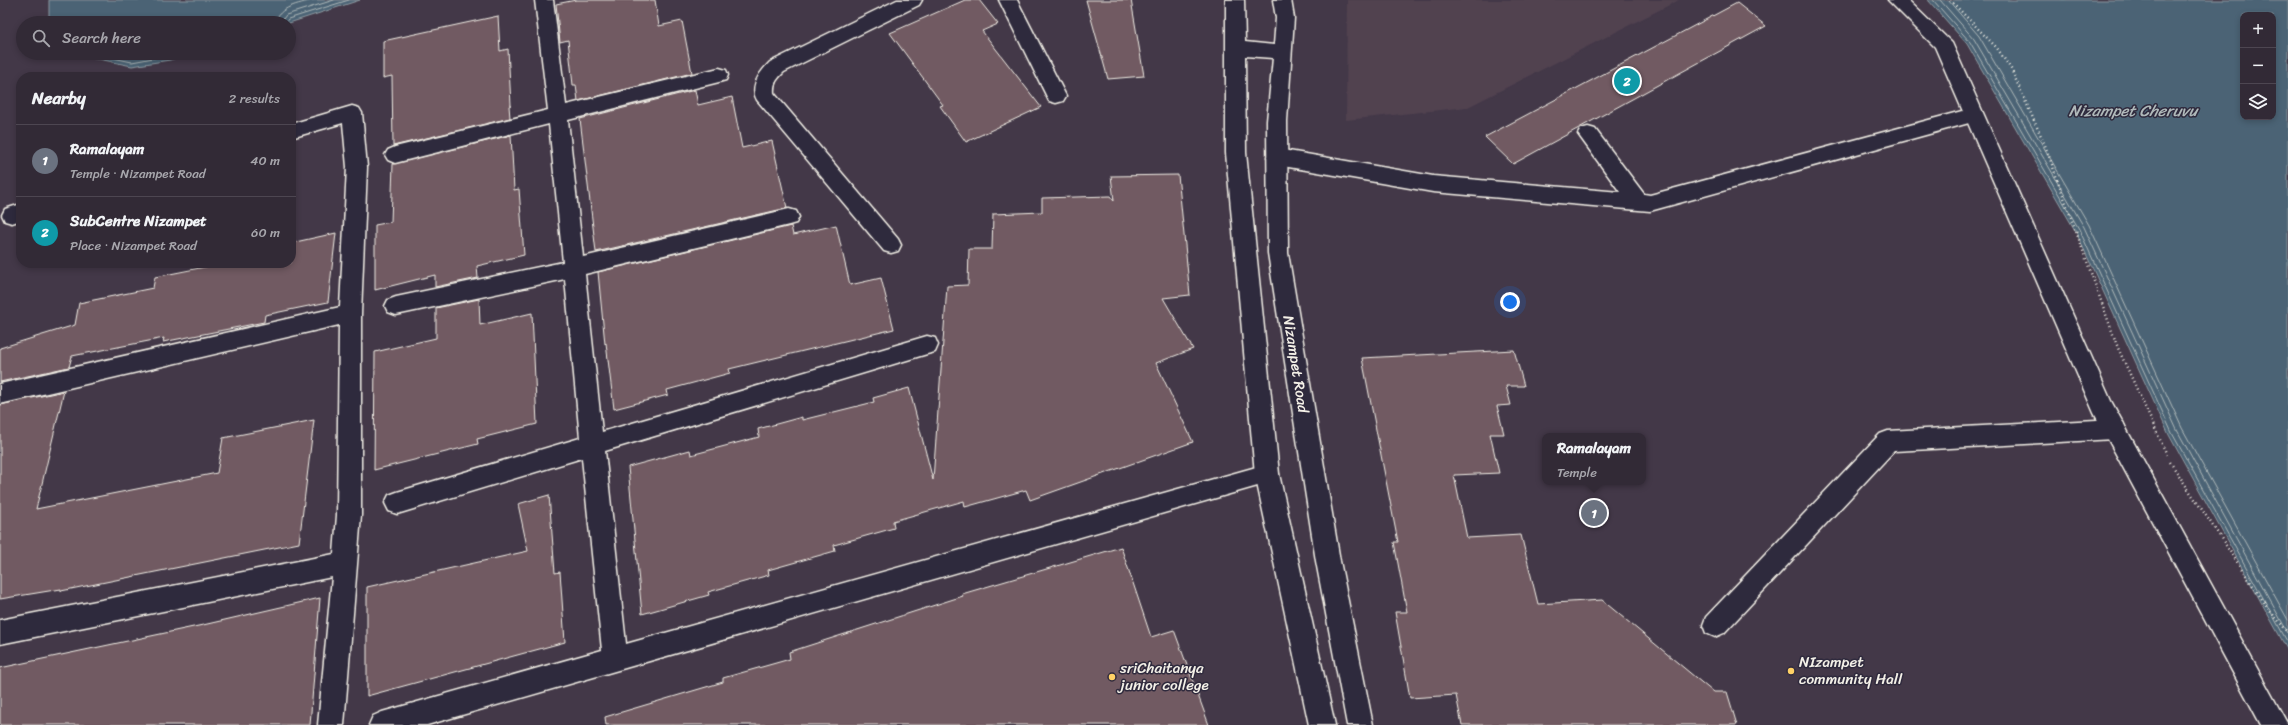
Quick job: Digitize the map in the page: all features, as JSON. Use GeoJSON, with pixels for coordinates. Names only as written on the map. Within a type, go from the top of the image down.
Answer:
{"type":"FeatureCollection","features":[{"type":"Feature","properties":{"kind":"street"},"geometry":{"type":"LineString","coordinates":[[544,0],[558,116],[615,659]]}},
{"type":"Feature","properties":{"kind":"street"},"geometry":{"type":"LineString","coordinates":[[891,245],[764,95],[764,87],[767,76],[777,67],[914,0]]}},
{"type":"Feature","properties":{"kind":"street"},"geometry":{"type":"LineString","coordinates":[[1008,0],[1056,96]]}},
{"type":"Feature","properties":{"kind":"street"},"geometry":{"type":"LineString","coordinates":[[1234,0],[1236,152],[1267,474],[1322,725]]}},
{"type":"Feature","properties":{"kind":"street","name":"Nizampet Road"},"geometry":{"type":"LineString","coordinates":[[1282,0],[1284,18],[1277,121],[1278,253],[1328,561],[1360,725]]}},
{"type":"Feature","properties":{"kind":"street"},"geometry":{"type":"LineString","coordinates":[[1897,0],[1943,43],[2102,406],[2275,725]]}},
{"type":"Feature","properties":{"kind":"street"},"geometry":{"type":"LineString","coordinates":[[1235,48],[1282,52]]}},
{"type":"Feature","properties":{"kind":"street"},"geometry":{"type":"LineString","coordinates":[[395,155],[558,116],[718,75]]}},
{"type":"Feature","properties":{"kind":"street"},"geometry":{"type":"LineString","coordinates":[[296,130],[352,113],[357,167],[350,314],[349,515],[331,725]]}},
{"type":"Feature","properties":{"kind":"street"},"geometry":{"type":"LineString","coordinates":[[1277,157],[1433,184],[1650,203],[1962,118]]}},
{"type":"Feature","properties":{"kind":"street"},"geometry":{"type":"LineString","coordinates":[[1588,134],[1638,202]]}},
{"type":"Feature","properties":{"kind":"street"},"geometry":{"type":"LineString","coordinates":[[396,306],[574,268],[789,217]]}},
{"type":"Feature","properties":{"kind":"street"},"geometry":{"type":"LineString","coordinates":[[0,394],[350,314]]}},
{"type":"Feature","properties":{"kind":"street"},"geometry":{"type":"LineString","coordinates":[[397,503],[593,443],[927,345]]}},
{"type":"Feature","properties":{"kind":"street"},"geometry":{"type":"LineString","coordinates":[[1715,625],[1888,441],[2115,430]]}},
{"type":"Feature","properties":{"kind":"street"},"geometry":{"type":"LineString","coordinates":[[382,724],[1267,474]]}},
{"type":"Feature","properties":{"kind":"street"},"geometry":{"type":"LineString","coordinates":[[0,632],[346,563]]}},
{"type":"Feature","properties":{"kind":"path"},"geometry":{"type":"LineString","coordinates":[[1950,0],[1997,48],[2011,69],[2045,145],[2118,348],[2169,460],[2270,611],[2288,632]]}},
{"type":"Feature","properties":{"kind":"shaded area"},"geometry":{"type":"Polygon","coordinates":[[[1347,0],[1679,0],[1468,107],[1346,120],[1347,0]]]}},
{"type":"Feature","properties":{"kind":"water"},"geometry":{"type":"Polygon","coordinates":[[[49,0],[360,0],[296,21],[296,16],[49,16],[49,0]]]}},
{"type":"Feature","properties":{"kind":"water","name":"Nizampet Cheruvu"},"geometry":{"type":"Polygon","coordinates":[[[1928,0],[2288,0],[2288,651],[2169,435],[2076,232],[1967,44],[1928,0]]]}},
{"type":"Feature","properties":{"kind":"water"},"geometry":{"type":"Polygon","coordinates":[[[103,60],[170,60],[132,66],[103,60]]]}},
{"type":"Feature","properties":{"kind":"building"},"geometry":{"type":"Polygon","coordinates":[[[576,0],[655,0],[659,26],[682,21],[692,73],[578,101],[576,85],[573,85],[568,40],[560,42],[556,4],[576,0]]]}},
{"type":"Feature","properties":{"kind":"building"},"geometry":{"type":"Polygon","coordinates":[[[965,0],[979,0],[998,24],[982,31],[1041,107],[966,142],[940,106],[943,105],[890,33],[965,0]]]}},
{"type":"Feature","properties":{"kind":"building"},"geometry":{"type":"Polygon","coordinates":[[[1086,0],[1131,0],[1144,76],[1108,79],[1086,0]]]}},
{"type":"Feature","properties":{"kind":"building"},"geometry":{"type":"Polygon","coordinates":[[[1737,3],[1766,26],[1513,164],[1485,137],[1737,3]]]}},
{"type":"Feature","properties":{"kind":"building"},"geometry":{"type":"Polygon","coordinates":[[[498,16],[500,51],[508,49],[511,105],[509,106],[510,118],[393,146],[392,76],[383,78],[383,41],[498,16]]]}},
{"type":"Feature","properties":{"kind":"building"},"geometry":{"type":"Polygon","coordinates":[[[695,90],[698,105],[732,97],[742,148],[772,141],[787,208],[596,252],[580,119],[695,90]]]}},
{"type":"Feature","properties":{"kind":"building"},"geometry":{"type":"Polygon","coordinates":[[[511,135],[514,190],[519,189],[524,255],[477,266],[478,278],[435,287],[435,275],[375,290],[375,225],[391,222],[393,164],[511,135]]]}},
{"type":"Feature","properties":{"kind":"building"},"geometry":{"type":"Polygon","coordinates":[[[1178,175],[1190,295],[1163,298],[1193,349],[1156,363],[1193,442],[1030,500],[1026,490],[965,507],[964,501],[893,521],[894,528],[834,545],[835,551],[768,570],[769,575],[708,592],[709,595],[642,614],[628,467],[690,450],[691,455],[759,437],[758,429],[802,417],[802,420],[874,402],[873,398],[909,388],[933,480],[947,286],[968,285],[969,249],[992,249],[993,214],[1042,212],[1042,198],[1110,196],[1114,201],[1111,176],[1178,175]]]}},
{"type":"Feature","properties":{"kind":"building"},"geometry":{"type":"Polygon","coordinates":[[[836,225],[850,285],[881,278],[894,329],[729,369],[730,373],[667,390],[668,395],[614,409],[606,343],[605,344],[598,272],[791,226],[793,235],[836,225]]]}},
{"type":"Feature","properties":{"kind":"building"},"geometry":{"type":"Polygon","coordinates":[[[336,233],[328,302],[265,315],[264,322],[163,342],[164,338],[72,356],[69,367],[0,382],[0,348],[75,325],[79,303],[153,288],[155,277],[200,268],[296,268],[296,242],[336,233]]]}},
{"type":"Feature","properties":{"kind":"building"},"geometry":{"type":"Polygon","coordinates":[[[479,299],[480,325],[532,313],[537,424],[477,439],[478,444],[374,470],[375,352],[436,338],[436,308],[479,299]]]}},
{"type":"Feature","properties":{"kind":"building"},"geometry":{"type":"Polygon","coordinates":[[[1514,350],[1524,386],[1506,386],[1511,405],[1497,406],[1504,434],[1490,434],[1499,473],[1454,475],[1467,538],[1521,535],[1538,604],[1602,600],[1713,692],[1727,692],[1737,725],[1462,725],[1456,695],[1410,698],[1395,612],[1407,612],[1394,542],[1398,542],[1362,358],[1514,350]]]}},
{"type":"Feature","properties":{"kind":"building"},"geometry":{"type":"Polygon","coordinates":[[[64,391],[36,509],[217,473],[223,438],[314,420],[299,543],[61,591],[61,589],[0,599],[0,405],[64,391]]]}},
{"type":"Feature","properties":{"kind":"building"},"geometry":{"type":"Polygon","coordinates":[[[549,495],[555,573],[560,572],[565,642],[367,696],[367,587],[528,551],[518,504],[549,495]]]}},
{"type":"Feature","properties":{"kind":"building"},"geometry":{"type":"Polygon","coordinates":[[[1121,547],[1151,637],[1174,630],[1209,725],[606,725],[605,717],[723,682],[723,678],[790,659],[789,652],[963,596],[962,594],[1121,547]]]}},
{"type":"Feature","properties":{"kind":"building"},"geometry":{"type":"Polygon","coordinates":[[[320,598],[310,725],[0,725],[0,668],[203,625],[320,598]]]}},
{"type":"Feature","properties":{"kind":"place","name":"SubCentre Nizampet"},"geometry":{"type":"Point","coordinates":[1627,81]}},
{"type":"Feature","properties":{"kind":"place","name":"Ramalayam"},"geometry":{"type":"Point","coordinates":[1594,513]}},
{"type":"Feature","properties":{"kind":"place","name":"NIzampet community Hall"},"geometry":{"type":"Point","coordinates":[1791,671]}},
{"type":"Feature","properties":{"kind":"place","name":"sriChaitanya junior college"},"geometry":{"type":"Point","coordinates":[1112,677]}}]}
